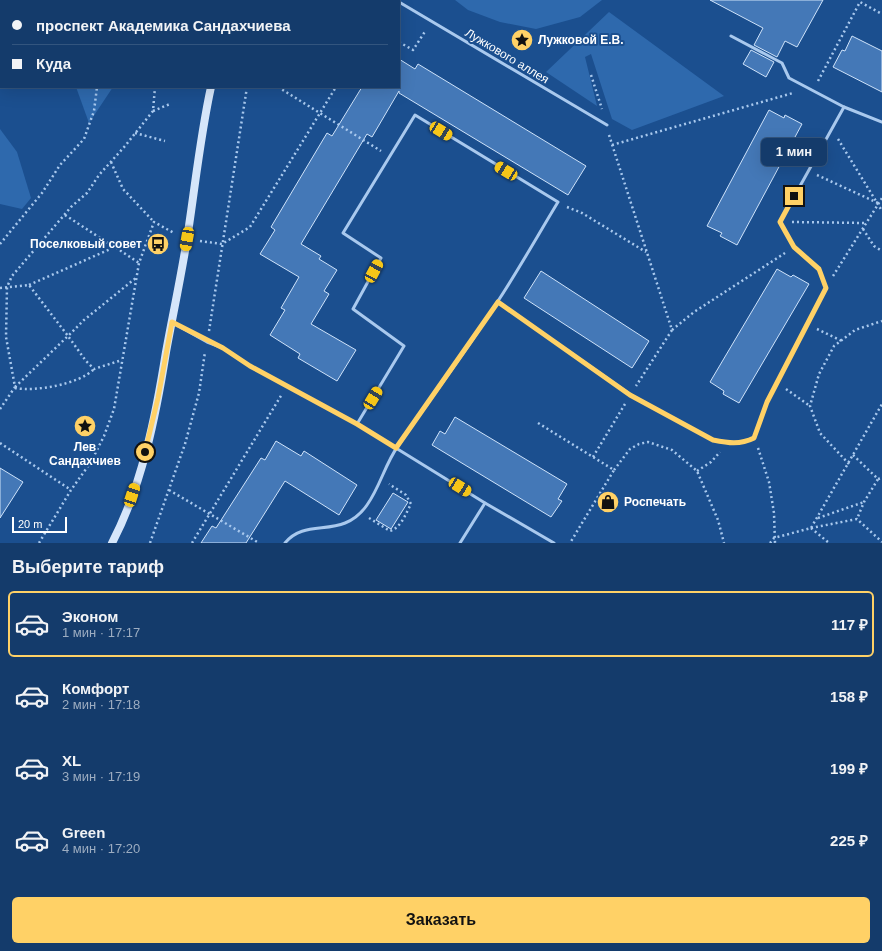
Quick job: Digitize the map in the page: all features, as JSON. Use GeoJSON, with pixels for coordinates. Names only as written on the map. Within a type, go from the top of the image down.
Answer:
{"type":"FeatureCollection","features":[{"type":"Feature","properties":{"kind":"main road"},"geometry":{"type":"LineString","coordinates":[[112,543],[122,524],[141,465],[158,398],[187,239],[203,122],[211,88]]}},
{"type":"Feature","properties":{"kind":"lane","name":"Лужкового аллея"},"geometry":{"type":"LineString","coordinates":[[400,3],[607,125]]}},
{"type":"Feature","properties":{"kind":"lane"},"geometry":{"type":"LineString","coordinates":[[731,36],[782,64],[789,78],[844,106],[882,122]]}},
{"type":"Feature","properties":{"kind":"lane"},"geometry":{"type":"LineString","coordinates":[[498,302],[630,395],[702,435],[728,444],[747,442],[754,438],[767,402],[826,288],[819,269],[794,247],[780,222],[844,106]]}},
{"type":"Feature","properties":{"kind":"lane"},"geometry":{"type":"LineString","coordinates":[[285,543],[296,535],[312,528],[341,526],[352,521],[367,506],[396,448],[498,302],[558,202],[415,116],[343,233],[380,258],[353,309],[404,346],[357,424]]}},
{"type":"Feature","properties":{"kind":"lane"},"geometry":{"type":"LineString","coordinates":[[172,322],[207,342],[223,348],[250,366],[357,424],[485,503],[554,543]]}},
{"type":"Feature","properties":{"kind":"lane"},"geometry":{"type":"LineString","coordinates":[[460,543],[485,503]]}},
{"type":"Feature","properties":{"kind":"path"},"geometry":{"type":"LineString","coordinates":[[612,145],[786,93],[813,90],[860,2],[882,14]]}},
{"type":"Feature","properties":{"kind":"path"},"geometry":{"type":"LineString","coordinates":[[400,43],[413,50],[432,22]]}},
{"type":"Feature","properties":{"kind":"path"},"geometry":{"type":"LineString","coordinates":[[591,75],[672,330]]}},
{"type":"Feature","properties":{"kind":"path"},"geometry":{"type":"LineString","coordinates":[[0,244],[42,193],[60,165],[84,139],[94,111],[97,88]]}},
{"type":"Feature","properties":{"kind":"path"},"geometry":{"type":"LineString","coordinates":[[153,111],[155,88]]}},
{"type":"Feature","properties":{"kind":"path"},"geometry":{"type":"LineString","coordinates":[[150,543],[185,444],[199,393],[247,88]]}},
{"type":"Feature","properties":{"kind":"path"},"geometry":{"type":"LineString","coordinates":[[280,88],[319,114],[389,156]]}},
{"type":"Feature","properties":{"kind":"path"},"geometry":{"type":"LineString","coordinates":[[111,162],[123,189],[154,222],[187,239],[222,244],[250,227],[335,88]]}},
{"type":"Feature","properties":{"kind":"path"},"geometry":{"type":"LineString","coordinates":[[15,387],[6,337],[7,287],[12,276],[65,215],[87,193],[153,111],[170,104]]}},
{"type":"Feature","properties":{"kind":"path"},"geometry":{"type":"LineString","coordinates":[[831,129],[882,210]]}},
{"type":"Feature","properties":{"kind":"path"},"geometry":{"type":"LineString","coordinates":[[135,133],[165,140]]}},
{"type":"Feature","properties":{"kind":"path"},"geometry":{"type":"LineString","coordinates":[[808,171],[879,204]]}},
{"type":"Feature","properties":{"kind":"path"},"geometry":{"type":"LineString","coordinates":[[826,288],[882,198]]}},
{"type":"Feature","properties":{"kind":"path"},"geometry":{"type":"LineString","coordinates":[[558,202],[582,213],[647,253]]}},
{"type":"Feature","properties":{"kind":"path"},"geometry":{"type":"LineString","coordinates":[[65,215],[139,263]]}},
{"type":"Feature","properties":{"kind":"path"},"geometry":{"type":"LineString","coordinates":[[39,543],[71,490],[91,462],[104,436],[114,409],[139,263],[154,222]]}},
{"type":"Feature","properties":{"kind":"path"},"geometry":{"type":"LineString","coordinates":[[780,222],[866,223]]}},
{"type":"Feature","properties":{"kind":"path"},"geometry":{"type":"LineString","coordinates":[[863,229],[874,246],[882,252]]}},
{"type":"Feature","properties":{"kind":"path"},"geometry":{"type":"LineString","coordinates":[[0,288],[29,285],[115,247]]}},
{"type":"Feature","properties":{"kind":"path"},"geometry":{"type":"LineString","coordinates":[[593,457],[630,395],[672,330],[694,312],[794,247]]}},
{"type":"Feature","properties":{"kind":"path"},"geometry":{"type":"LineString","coordinates":[[0,409],[15,387],[84,320],[137,276]]}},
{"type":"Feature","properties":{"kind":"path"},"geometry":{"type":"LineString","coordinates":[[29,285],[86,361],[94,369]]}},
{"type":"Feature","properties":{"kind":"path"},"geometry":{"type":"LineString","coordinates":[[810,406],[819,374],[834,346],[855,330],[882,321]]}},
{"type":"Feature","properties":{"kind":"path"},"geometry":{"type":"LineString","coordinates":[[807,325],[842,341]]}},
{"type":"Feature","properties":{"kind":"path"},"geometry":{"type":"LineString","coordinates":[[15,387],[26,390],[67,382],[85,377],[94,369],[122,360]]}},
{"type":"Feature","properties":{"kind":"path"},"geometry":{"type":"LineString","coordinates":[[777,382],[810,406],[820,433],[848,464]]}},
{"type":"Feature","properties":{"kind":"path"},"geometry":{"type":"LineString","coordinates":[[192,543],[287,385]]}},
{"type":"Feature","properties":{"kind":"path"},"geometry":{"type":"LineString","coordinates":[[811,528],[882,404]]}},
{"type":"Feature","properties":{"kind":"path"},"geometry":{"type":"LineString","coordinates":[[538,424],[614,470]]}},
{"type":"Feature","properties":{"kind":"path"},"geometry":{"type":"LineString","coordinates":[[754,438],[768,482],[774,513],[775,543]]}},
{"type":"Feature","properties":{"kind":"path"},"geometry":{"type":"LineString","coordinates":[[570,543],[614,470],[630,449],[639,444],[648,442],[672,450],[697,471],[718,520],[724,543]]}},
{"type":"Feature","properties":{"kind":"path"},"geometry":{"type":"LineString","coordinates":[[0,443],[71,490]]}},
{"type":"Feature","properties":{"kind":"path"},"geometry":{"type":"LineString","coordinates":[[697,471],[711,462],[728,444]]}},
{"type":"Feature","properties":{"kind":"path"},"geometry":{"type":"LineString","coordinates":[[853,455],[878,479]]}},
{"type":"Feature","properties":{"kind":"path"},"geometry":{"type":"LineString","coordinates":[[857,519],[864,502],[878,479],[882,478]]}},
{"type":"Feature","properties":{"kind":"path"},"geometry":{"type":"LineString","coordinates":[[361,512],[390,531],[397,528],[405,515],[411,504],[410,499],[381,479]]}},
{"type":"Feature","properties":{"kind":"path"},"geometry":{"type":"LineString","coordinates":[[169,490],[259,543]]}},
{"type":"Feature","properties":{"kind":"path"},"geometry":{"type":"LineString","coordinates":[[818,518],[864,502]]}},
{"type":"Feature","properties":{"kind":"path"},"geometry":{"type":"LineString","coordinates":[[770,543],[774,538],[811,528],[857,519]]}},
{"type":"Feature","properties":{"kind":"path"},"geometry":{"type":"LineString","coordinates":[[857,519],[882,542]]}},
{"type":"Feature","properties":{"kind":"path"},"geometry":{"type":"LineString","coordinates":[[811,528],[829,543]]}},
{"type":"Feature","properties":{"kind":"shaded area"},"geometry":{"type":"Polygon","coordinates":[[[455,0],[602,0],[580,17],[536,29],[500,22],[468,10],[455,0]]]}},
{"type":"Feature","properties":{"kind":"shaded area"},"geometry":{"type":"Polygon","coordinates":[[[609,12],[724,96],[632,130],[612,119],[591,54],[585,57],[597,106],[546,72],[609,12]]]}},
{"type":"Feature","properties":{"kind":"shaded area"},"geometry":{"type":"Polygon","coordinates":[[[76,88],[112,88],[89,123],[76,88]]]}},
{"type":"Feature","properties":{"kind":"shaded area"},"geometry":{"type":"Polygon","coordinates":[[[0,129],[17,152],[31,198],[22,209],[0,204],[0,129]]]}},
{"type":"Feature","properties":{"kind":"building"},"geometry":{"type":"Polygon","coordinates":[[[710,0],[823,0],[797,47],[785,41],[777,57],[754,45],[763,28],[710,0]]]}},
{"type":"Feature","properties":{"kind":"building"},"geometry":{"type":"Polygon","coordinates":[[[852,36],[882,51],[882,92],[833,67],[842,50],[845,51],[852,36]]]}},
{"type":"Feature","properties":{"kind":"building"},"geometry":{"type":"Polygon","coordinates":[[[751,50],[774,62],[766,77],[743,64],[751,50]]]}},
{"type":"Feature","properties":{"kind":"building"},"geometry":{"type":"Polygon","coordinates":[[[400,60],[415,69],[418,64],[586,166],[568,195],[399,93],[399,91],[372,137],[367,134],[301,244],[321,256],[319,259],[337,270],[324,291],[329,294],[311,324],[356,350],[337,381],[298,358],[300,354],[270,335],[285,310],[281,308],[299,277],[260,254],[275,230],[271,227],[327,133],[332,136],[361,88],[400,88],[400,60]]]}},
{"type":"Feature","properties":{"kind":"building"},"geometry":{"type":"Polygon","coordinates":[[[769,110],[784,118],[785,115],[802,124],[737,245],[720,236],[722,233],[707,226],[769,110]]]}},
{"type":"Feature","properties":{"kind":"building"},"geometry":{"type":"Polygon","coordinates":[[[777,269],[791,277],[793,275],[809,284],[739,403],[723,394],[724,391],[710,382],[777,269]]]}},
{"type":"Feature","properties":{"kind":"building"},"geometry":{"type":"Polygon","coordinates":[[[541,271],[649,341],[632,368],[524,298],[541,271]]]}},
{"type":"Feature","properties":{"kind":"building"},"geometry":{"type":"Polygon","coordinates":[[[455,417],[567,484],[558,499],[562,501],[551,517],[432,445],[440,431],[445,434],[455,417]]]}},
{"type":"Feature","properties":{"kind":"building"},"geometry":{"type":"Polygon","coordinates":[[[276,441],[301,456],[304,451],[357,485],[339,515],[285,481],[246,543],[201,543],[212,526],[216,528],[261,458],[265,460],[276,441]]]}},
{"type":"Feature","properties":{"kind":"building"},"geometry":{"type":"Polygon","coordinates":[[[0,468],[23,482],[0,518],[0,468]]]}},
{"type":"Feature","properties":{"kind":"building"},"geometry":{"type":"Polygon","coordinates":[[[393,493],[408,502],[391,529],[376,520],[393,493]]]}},
{"type":"Feature","properties":{"kind":"place","name":"Лужковой Е.В."},"geometry":{"type":"Point","coordinates":[522,40]}},
{"type":"Feature","properties":{"kind":"place","name":"Поселковый совет"},"geometry":{"type":"Point","coordinates":[158,244]}},
{"type":"Feature","properties":{"kind":"place","name":"Лев Сандахчиев"},"geometry":{"type":"Point","coordinates":[85,426]}},
{"type":"Feature","properties":{"kind":"place","name":"Роспечать"},"geometry":{"type":"Point","coordinates":[608,502]}},
{"type":"Feature","properties":{"kind":"route"},"geometry":{"type":"LineString","coordinates":[[145,452],[158,398],[172,322],[207,342],[223,348],[250,366],[357,424],[396,448],[498,302],[630,395],[713,440],[728,444],[747,442],[754,438],[767,402],[826,288],[819,269],[794,247],[780,222],[794,196]]}}]}
